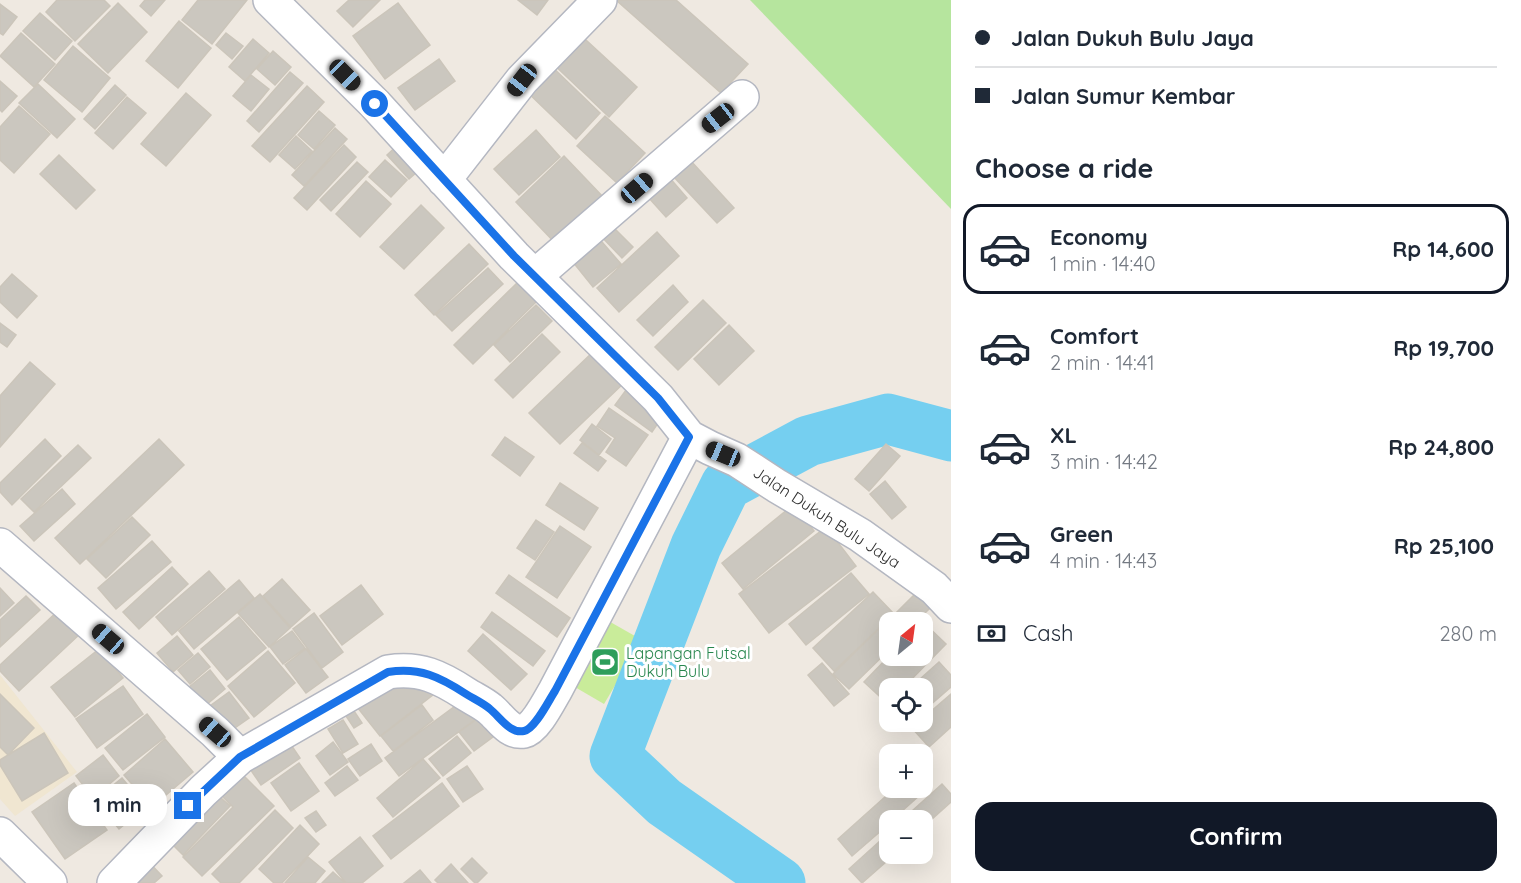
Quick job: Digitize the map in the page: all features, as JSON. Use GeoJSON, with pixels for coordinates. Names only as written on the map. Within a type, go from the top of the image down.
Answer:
{"type":"FeatureCollection","features":[{"type":"Feature","properties":{"kind":"street","name":"Jalan Dukuh Bulu Jaya"},"geometry":{"type":"LineString","coordinates":[[270,0],[375,104],[535,276],[658,398],[689,437],[737,460],[860,535],[934,588],[951,606]]}},
{"type":"Feature","properties":{"kind":"street"},"geometry":{"type":"LineString","coordinates":[[444,180],[522,80],[600,0]]}},
{"type":"Feature","properties":{"kind":"street"},"geometry":{"type":"LineString","coordinates":[[535,276],[742,97]]}},
{"type":"Feature","properties":{"kind":"street"},"geometry":{"type":"LineString","coordinates":[[114,883],[203,791],[240,757],[388,672],[401,670],[423,672],[447,682],[489,708],[510,728],[527,730],[555,691],[689,437]]}},
{"type":"Feature","properties":{"kind":"street"},"geometry":{"type":"LineString","coordinates":[[0,545],[215,732],[240,757]]}},
{"type":"Feature","properties":{"kind":"street"},"geometry":{"type":"LineString","coordinates":[[0,834],[50,883]]}},
{"type":"Feature","properties":{"kind":"shaded area"},"geometry":{"type":"Polygon","coordinates":[[[0,675],[77,772],[15,816],[0,799],[0,675]]]}},
{"type":"Feature","properties":{"kind":"green space"},"geometry":{"type":"Polygon","coordinates":[[[750,0],[951,0],[951,209],[750,0]]]}},
{"type":"Feature","properties":{"kind":"green space","name":"Lapangan Futsal Dukuh Bulu"},"geometry":{"type":"Polygon","coordinates":[[[605,619],[642,640],[604,704],[568,683],[605,619]]]}},
{"type":"Feature","properties":{"kind":"building"},"geometry":{"type":"Polygon","coordinates":[[[57,0],[104,0],[110,6],[75,41],[46,12],[57,0]]]}},
{"type":"Feature","properties":{"kind":"building"},"geometry":{"type":"Polygon","coordinates":[[[145,0],[165,0],[151,16],[140,6],[145,0]]]}},
{"type":"Feature","properties":{"kind":"building"},"geometry":{"type":"Polygon","coordinates":[[[198,0],[247,0],[212,44],[182,20],[198,0]]]}},
{"type":"Feature","properties":{"kind":"building"},"geometry":{"type":"Polygon","coordinates":[[[349,0],[380,0],[353,27],[337,11],[349,0]]]}},
{"type":"Feature","properties":{"kind":"building"},"geometry":{"type":"Polygon","coordinates":[[[518,0],[548,0],[537,15],[518,0]]]}},
{"type":"Feature","properties":{"kind":"building"},"geometry":{"type":"Polygon","coordinates":[[[616,0],[676,0],[748,64],[721,93],[616,0]]]}},
{"type":"Feature","properties":{"kind":"building"},"geometry":{"type":"Polygon","coordinates":[[[118,3],[147,32],[108,73],[78,44],[118,3]]]}},
{"type":"Feature","properties":{"kind":"building"},"geometry":{"type":"Polygon","coordinates":[[[398,3],[430,45],[385,79],[353,36],[398,3]]]}},
{"type":"Feature","properties":{"kind":"building"},"geometry":{"type":"Polygon","coordinates":[[[0,4],[17,17],[3,35],[0,33],[0,4]]]}},
{"type":"Feature","properties":{"kind":"building"},"geometry":{"type":"Polygon","coordinates":[[[40,13],[72,41],[55,60],[23,31],[40,13]]]}},
{"type":"Feature","properties":{"kind":"building"},"geometry":{"type":"Polygon","coordinates":[[[179,21],[211,48],[178,88],[146,61],[179,21]]]}},
{"type":"Feature","properties":{"kind":"building"},"geometry":{"type":"Polygon","coordinates":[[[574,29],[637,87],[609,117],[547,58],[574,29]]]}},
{"type":"Feature","properties":{"kind":"building"},"geometry":{"type":"Polygon","coordinates":[[[21,33],[55,64],[34,87],[0,56],[21,33]]]}},
{"type":"Feature","properties":{"kind":"building"},"geometry":{"type":"Polygon","coordinates":[[[226,33],[243,46],[232,59],[216,45],[226,33]]]}},
{"type":"Feature","properties":{"kind":"building"},"geometry":{"type":"Polygon","coordinates":[[[253,39],[269,53],[245,81],[229,67],[253,39]]]}},
{"type":"Feature","properties":{"kind":"building"},"geometry":{"type":"Polygon","coordinates":[[[73,46],[110,78],[82,112],[44,80],[73,46]]]}},
{"type":"Feature","properties":{"kind":"building"},"geometry":{"type":"Polygon","coordinates":[[[273,51],[291,67],[275,85],[257,69],[273,51]]]}},
{"type":"Feature","properties":{"kind":"building"},"geometry":{"type":"Polygon","coordinates":[[[439,59],[455,81],[415,110],[398,88],[439,59]]]}},
{"type":"Feature","properties":{"kind":"building"},"geometry":{"type":"Polygon","coordinates":[[[547,62],[600,113],[576,139],[522,87],[547,62]]]}},
{"type":"Feature","properties":{"kind":"building"},"geometry":{"type":"Polygon","coordinates":[[[290,72],[303,83],[259,132],[247,121],[290,72]]]}},
{"type":"Feature","properties":{"kind":"building"},"geometry":{"type":"Polygon","coordinates":[[[251,75],[269,89],[251,111],[233,96],[251,75]]]}},
{"type":"Feature","properties":{"kind":"building"},"geometry":{"type":"Polygon","coordinates":[[[0,81],[17,96],[2,112],[0,110],[0,81]]]}},
{"type":"Feature","properties":{"kind":"building"},"geometry":{"type":"Polygon","coordinates":[[[38,84],[75,119],[57,138],[19,103],[38,84]]]}},
{"type":"Feature","properties":{"kind":"building"},"geometry":{"type":"Polygon","coordinates":[[[115,85],[126,95],[95,129],[84,119],[115,85]]]}},
{"type":"Feature","properties":{"kind":"building"},"geometry":{"type":"Polygon","coordinates":[[[307,86],[324,102],[270,162],[252,146],[307,86]]]}},
{"type":"Feature","properties":{"kind":"building"},"geometry":{"type":"Polygon","coordinates":[[[186,93],[211,115],[166,166],[141,144],[186,93]]]}},
{"type":"Feature","properties":{"kind":"building"},"geometry":{"type":"Polygon","coordinates":[[[127,97],[146,113],[113,149],[95,133],[127,97]]]}},
{"type":"Feature","properties":{"kind":"building"},"geometry":{"type":"Polygon","coordinates":[[[19,106],[50,134],[14,173],[0,160],[0,127],[19,106]]]}},
{"type":"Feature","properties":{"kind":"building"},"geometry":{"type":"Polygon","coordinates":[[[319,111],[335,125],[314,149],[298,135],[319,111]]]}},
{"type":"Feature","properties":{"kind":"building"},"geometry":{"type":"Polygon","coordinates":[[[605,116],[645,153],[617,183],[577,146],[605,116]]]}},
{"type":"Feature","properties":{"kind":"building"},"geometry":{"type":"Polygon","coordinates":[[[335,128],[347,139],[304,186],[292,175],[335,128]]]}},
{"type":"Feature","properties":{"kind":"building"},"geometry":{"type":"Polygon","coordinates":[[[536,130],[560,157],[519,195],[494,169],[536,130]]]}},
{"type":"Feature","properties":{"kind":"building"},"geometry":{"type":"Polygon","coordinates":[[[296,136],[312,151],[295,169],[279,155],[296,136]]]}},
{"type":"Feature","properties":{"kind":"building"},"geometry":{"type":"Polygon","coordinates":[[[402,141],[425,165],[409,179],[387,155],[402,141]]]}},
{"type":"Feature","properties":{"kind":"building"},"geometry":{"type":"Polygon","coordinates":[[[344,145],[356,157],[307,210],[294,198],[344,145]]]}},
{"type":"Feature","properties":{"kind":"building"},"geometry":{"type":"Polygon","coordinates":[[[59,155],[95,190],[76,209],[40,174],[59,155]]]}},
{"type":"Feature","properties":{"kind":"building"},"geometry":{"type":"Polygon","coordinates":[[[564,156],[605,199],[557,245],[516,202],[564,156]]]}},
{"type":"Feature","properties":{"kind":"building"},"geometry":{"type":"Polygon","coordinates":[[[385,160],[407,180],[391,197],[369,177],[385,160]]]}},
{"type":"Feature","properties":{"kind":"building"},"geometry":{"type":"Polygon","coordinates":[[[690,160],[734,208],[717,223],[673,176],[690,160]]]}},
{"type":"Feature","properties":{"kind":"building"},"geometry":{"type":"Polygon","coordinates":[[[357,162],[368,172],[331,211],[320,200],[357,162]]]}},
{"type":"Feature","properties":{"kind":"building"},"geometry":{"type":"Polygon","coordinates":[[[662,169],[687,198],[666,217],[640,188],[662,169]]]}},
{"type":"Feature","properties":{"kind":"building"},"geometry":{"type":"Polygon","coordinates":[[[366,181],[391,204],[360,237],[336,214],[366,181]]]}},
{"type":"Feature","properties":{"kind":"building"},"geometry":{"type":"Polygon","coordinates":[[[421,205],[444,228],[404,269],[380,247],[421,205]]]}},
{"type":"Feature","properties":{"kind":"building"},"geometry":{"type":"Polygon","coordinates":[[[609,223],[633,247],[622,258],[598,233],[609,223]]]}},
{"type":"Feature","properties":{"kind":"building"},"geometry":{"type":"Polygon","coordinates":[[[657,232],[679,256],[619,312],[597,288],[657,232]]]}},
{"type":"Feature","properties":{"kind":"building"},"geometry":{"type":"Polygon","coordinates":[[[596,235],[621,264],[593,287],[569,257],[596,235]]]}},
{"type":"Feature","properties":{"kind":"building"},"geometry":{"type":"Polygon","coordinates":[[[469,244],[488,264],[434,315],[415,295],[469,244]]]}},
{"type":"Feature","properties":{"kind":"building"},"geometry":{"type":"Polygon","coordinates":[[[488,268],[503,284],[452,331],[436,315],[488,268]]]}},
{"type":"Feature","properties":{"kind":"building"},"geometry":{"type":"Polygon","coordinates":[[[12,274],[37,296],[17,318],[0,302],[0,287],[12,274]]]}},
{"type":"Feature","properties":{"kind":"building"},"geometry":{"type":"Polygon","coordinates":[[[518,282],[537,301],[473,364],[454,345],[518,282]]]}},
{"type":"Feature","properties":{"kind":"building"},"geometry":{"type":"Polygon","coordinates":[[[673,285],[688,302],[653,336],[637,320],[673,285]]]}},
{"type":"Feature","properties":{"kind":"building"},"geometry":{"type":"Polygon","coordinates":[[[703,300],[726,323],[678,370],[655,347],[703,300]]]}},
{"type":"Feature","properties":{"kind":"building"},"geometry":{"type":"Polygon","coordinates":[[[536,305],[552,321],[510,362],[494,345],[536,305]]]}},
{"type":"Feature","properties":{"kind":"building"},"geometry":{"type":"Polygon","coordinates":[[[0,323],[16,335],[7,347],[0,342],[0,323]]]}},
{"type":"Feature","properties":{"kind":"building"},"geometry":{"type":"Polygon","coordinates":[[[729,325],[754,351],[719,385],[694,359],[729,325]]]}},
{"type":"Feature","properties":{"kind":"building"},"geometry":{"type":"Polygon","coordinates":[[[542,334],[560,352],[513,398],[495,380],[542,334]]]}},
{"type":"Feature","properties":{"kind":"building"},"geometry":{"type":"Polygon","coordinates":[[[595,350],[626,381],[560,444],[529,413],[595,350]]]}},
{"type":"Feature","properties":{"kind":"building"},"geometry":{"type":"Polygon","coordinates":[[[30,362],[55,384],[0,447],[0,396],[30,362]]]}},
{"type":"Feature","properties":{"kind":"building"},"geometry":{"type":"Polygon","coordinates":[[[629,386],[665,413],[652,432],[615,405],[629,386]]]}},
{"type":"Feature","properties":{"kind":"building"},"geometry":{"type":"Polygon","coordinates":[[[609,408],[648,435],[626,466],[606,452],[615,438],[597,426],[609,408]]]}},
{"type":"Feature","properties":{"kind":"building"},"geometry":{"type":"Polygon","coordinates":[[[592,424],[611,439],[599,455],[580,440],[592,424]]]}},
{"type":"Feature","properties":{"kind":"building"},"geometry":{"type":"Polygon","coordinates":[[[505,437],[534,457],[520,476],[492,455],[505,437]]]}},
{"type":"Feature","properties":{"kind":"building"},"geometry":{"type":"Polygon","coordinates":[[[45,439],[61,456],[12,505],[0,492],[0,483],[45,439]]]}},
{"type":"Feature","properties":{"kind":"building"},"geometry":{"type":"Polygon","coordinates":[[[159,439],[184,465],[80,564],[55,538],[159,439]]]}},
{"type":"Feature","properties":{"kind":"building"},"geometry":{"type":"Polygon","coordinates":[[[582,443],[606,461],[598,471],[574,453],[582,443]]]}},
{"type":"Feature","properties":{"kind":"building"},"geometry":{"type":"Polygon","coordinates":[[[886,444],[900,456],[869,491],[855,479],[886,444]]]}},
{"type":"Feature","properties":{"kind":"building"},"geometry":{"type":"Polygon","coordinates":[[[78,445],[91,458],[34,512],[21,499],[78,445]]]}},
{"type":"Feature","properties":{"kind":"building"},"geometry":{"type":"Polygon","coordinates":[[[885,481],[906,507],[892,519],[870,494],[885,481]]]}},
{"type":"Feature","properties":{"kind":"building"},"geometry":{"type":"Polygon","coordinates":[[[560,483],[598,508],[584,530],[546,505],[560,483]]]}},
{"type":"Feature","properties":{"kind":"building"},"geometry":{"type":"Polygon","coordinates":[[[62,489],[75,504],[34,541],[20,526],[62,489]]]}},
{"type":"Feature","properties":{"kind":"building"},"geometry":{"type":"Polygon","coordinates":[[[793,505],[814,531],[743,589],[722,563],[793,505]]]}},
{"type":"Feature","properties":{"kind":"building"},"geometry":{"type":"Polygon","coordinates":[[[132,517],[150,535],[106,578],[87,559],[132,517]]]}},
{"type":"Feature","properties":{"kind":"building"},"geometry":{"type":"Polygon","coordinates":[[[536,520],[554,532],[535,560],[517,548],[536,520]]]}},
{"type":"Feature","properties":{"kind":"building"},"geometry":{"type":"Polygon","coordinates":[[[560,526],[591,547],[557,598],[526,577],[560,526]]]}},
{"type":"Feature","properties":{"kind":"building"},"geometry":{"type":"Polygon","coordinates":[[[826,527],[856,566],[769,633],[739,594],[826,527]]]}},
{"type":"Feature","properties":{"kind":"building"},"geometry":{"type":"Polygon","coordinates":[[[152,541],[171,562],[116,609],[98,588],[152,541]]]}},
{"type":"Feature","properties":{"kind":"building"},"geometry":{"type":"Polygon","coordinates":[[[172,567],[188,584],[139,629],[123,612],[172,567]]]}},
{"type":"Feature","properties":{"kind":"building"},"geometry":{"type":"Polygon","coordinates":[[[209,571],[225,589],[172,635],[156,617],[209,571]]]}},
{"type":"Feature","properties":{"kind":"building"},"geometry":{"type":"Polygon","coordinates":[[[851,573],[869,594],[806,645],[789,624],[851,573]]]}},
{"type":"Feature","properties":{"kind":"building"},"geometry":{"type":"Polygon","coordinates":[[[509,575],[570,618],[557,637],[496,593],[509,575]]]}},
{"type":"Feature","properties":{"kind":"building"},"geometry":{"type":"Polygon","coordinates":[[[282,579],[310,610],[291,627],[263,596],[282,579]]]}},
{"type":"Feature","properties":{"kind":"building"},"geometry":{"type":"Polygon","coordinates":[[[239,580],[254,598],[194,649],[179,631],[239,580]]]}},
{"type":"Feature","properties":{"kind":"building"},"geometry":{"type":"Polygon","coordinates":[[[361,585],[383,614],[342,645],[320,616],[361,585]]]}},
{"type":"Feature","properties":{"kind":"building"},"geometry":{"type":"Polygon","coordinates":[[[924,585],[939,599],[926,612],[897,612],[924,585]]]}},
{"type":"Feature","properties":{"kind":"building"},"geometry":{"type":"Polygon","coordinates":[[[0,588],[14,603],[0,616],[0,588]]]}},
{"type":"Feature","properties":{"kind":"building"},"geometry":{"type":"Polygon","coordinates":[[[873,592],[892,612],[879,612],[879,628],[834,671],[813,648],[873,592]]]}},
{"type":"Feature","properties":{"kind":"building"},"geometry":{"type":"Polygon","coordinates":[[[260,594],[290,628],[269,647],[238,613],[260,594]]]}},
{"type":"Feature","properties":{"kind":"building"},"geometry":{"type":"Polygon","coordinates":[[[26,596],[40,610],[0,647],[0,620],[26,596]]]}},
{"type":"Feature","properties":{"kind":"building"},"geometry":{"type":"Polygon","coordinates":[[[60,609],[82,632],[19,691],[0,671],[0,665],[60,609]]]}},
{"type":"Feature","properties":{"kind":"building"},"geometry":{"type":"Polygon","coordinates":[[[492,612],[545,651],[533,666],[481,627],[492,612]]]}},
{"type":"Feature","properties":{"kind":"building"},"geometry":{"type":"Polygon","coordinates":[[[314,613],[343,652],[322,668],[293,629],[314,613]]]}},
{"type":"Feature","properties":{"kind":"building"},"geometry":{"type":"Polygon","coordinates":[[[239,617],[266,648],[227,680],[201,649],[239,617]]]}},
{"type":"Feature","properties":{"kind":"building"},"geometry":{"type":"Polygon","coordinates":[[[879,629],[879,660],[849,689],[833,674],[879,629]]]}},
{"type":"Feature","properties":{"kind":"building"},"geometry":{"type":"Polygon","coordinates":[[[292,631],[305,648],[283,664],[270,647],[292,631]]]}},
{"type":"Feature","properties":{"kind":"building"},"geometry":{"type":"Polygon","coordinates":[[[933,632],[946,644],[933,657],[933,632]]]}},
{"type":"Feature","properties":{"kind":"building"},"geometry":{"type":"Polygon","coordinates":[[[483,634],[527,674],[511,690],[468,651],[483,634]]]}},
{"type":"Feature","properties":{"kind":"building"},"geometry":{"type":"Polygon","coordinates":[[[177,636],[193,655],[173,672],[157,653],[177,636]]]}},
{"type":"Feature","properties":{"kind":"building"},"geometry":{"type":"Polygon","coordinates":[[[99,649],[123,678],[75,717],[51,687],[99,649]]]}},
{"type":"Feature","properties":{"kind":"building"},"geometry":{"type":"Polygon","coordinates":[[[306,649],[328,677],[306,693],[285,665],[306,649]]]}},
{"type":"Feature","properties":{"kind":"building"},"geometry":{"type":"Polygon","coordinates":[[[268,651],[295,683],[254,717],[228,686],[268,651]]]}},
{"type":"Feature","properties":{"kind":"building"},"geometry":{"type":"Polygon","coordinates":[[[198,653],[210,667],[190,684],[178,670],[198,653]]]}},
{"type":"Feature","properties":{"kind":"building"},"geometry":{"type":"Polygon","coordinates":[[[939,662],[951,675],[951,687],[933,703],[933,678],[921,678],[939,662]]]}},
{"type":"Feature","properties":{"kind":"building"},"geometry":{"type":"Polygon","coordinates":[[[822,663],[849,694],[834,706],[808,675],[822,663]]]}},
{"type":"Feature","properties":{"kind":"building"},"geometry":{"type":"Polygon","coordinates":[[[879,666],[924,666],[913,678],[879,678],[879,696],[864,682],[879,666]]]}},
{"type":"Feature","properties":{"kind":"building"},"geometry":{"type":"Polygon","coordinates":[[[210,670],[225,689],[205,706],[189,687],[210,670]]]}},
{"type":"Feature","properties":{"kind":"building"},"geometry":{"type":"Polygon","coordinates":[[[397,677],[438,691],[380,736],[350,698],[397,677]]]}},
{"type":"Feature","properties":{"kind":"building"},"geometry":{"type":"Polygon","coordinates":[[[123,686],[143,714],[97,748],[76,719],[123,686]]]}},
{"type":"Feature","properties":{"kind":"building"},"geometry":{"type":"Polygon","coordinates":[[[229,692],[249,718],[229,732],[210,706],[229,692]]]}},
{"type":"Feature","properties":{"kind":"building"},"geometry":{"type":"Polygon","coordinates":[[[0,694],[34,728],[8,755],[0,747],[0,694]]]}},
{"type":"Feature","properties":{"kind":"building"},"geometry":{"type":"Polygon","coordinates":[[[951,694],[951,727],[932,744],[926,744],[916,732],[933,732],[933,710],[951,694]]]}},
{"type":"Feature","properties":{"kind":"building"},"geometry":{"type":"Polygon","coordinates":[[[466,698],[480,716],[399,776],[385,758],[466,698]]]}},
{"type":"Feature","properties":{"kind":"building"},"geometry":{"type":"Polygon","coordinates":[[[346,699],[362,723],[354,728],[338,704],[346,699]]]}},
{"type":"Feature","properties":{"kind":"building"},"geometry":{"type":"Polygon","coordinates":[[[422,705],[433,720],[393,751],[381,736],[422,705]]]}},
{"type":"Feature","properties":{"kind":"building"},"geometry":{"type":"Polygon","coordinates":[[[487,712],[501,731],[474,751],[459,732],[487,712]]]}},
{"type":"Feature","properties":{"kind":"building"},"geometry":{"type":"Polygon","coordinates":[[[147,714],[165,737],[123,770],[105,748],[147,714]]]}},
{"type":"Feature","properties":{"kind":"building"},"geometry":{"type":"Polygon","coordinates":[[[343,720],[358,744],[343,753],[328,729],[343,720]]]}},
{"type":"Feature","properties":{"kind":"building"},"geometry":{"type":"Polygon","coordinates":[[[44,733],[68,773],[22,801],[0,765],[0,760],[44,733]]]}},
{"type":"Feature","properties":{"kind":"building"},"geometry":{"type":"Polygon","coordinates":[[[285,736],[300,758],[261,785],[246,763],[285,736]]]}},
{"type":"Feature","properties":{"kind":"building"},"geometry":{"type":"Polygon","coordinates":[[[457,736],[471,753],[443,776],[429,759],[457,736]]]}},
{"type":"Feature","properties":{"kind":"building"},"geometry":{"type":"Polygon","coordinates":[[[165,739],[193,772],[152,807],[124,775],[165,739]]]}},
{"type":"Feature","properties":{"kind":"building"},"geometry":{"type":"Polygon","coordinates":[[[333,742],[348,762],[330,775],[316,756],[333,742]]]}},
{"type":"Feature","properties":{"kind":"building"},"geometry":{"type":"Polygon","coordinates":[[[371,744],[382,761],[360,776],[348,759],[371,744]]]}},
{"type":"Feature","properties":{"kind":"building"},"geometry":{"type":"Polygon","coordinates":[[[103,755],[119,776],[93,798],[76,776],[103,755]]]}},
{"type":"Feature","properties":{"kind":"building"},"geometry":{"type":"Polygon","coordinates":[[[423,759],[440,778],[393,817],[377,798],[423,759]]]}},
{"type":"Feature","properties":{"kind":"building"},"geometry":{"type":"Polygon","coordinates":[[[299,763],[319,791],[291,811],[271,783],[299,763]]]}},
{"type":"Feature","properties":{"kind":"building"},"geometry":{"type":"Polygon","coordinates":[[[347,766],[358,780],[335,796],[325,783],[347,766]]]}},
{"type":"Feature","properties":{"kind":"building"},"geometry":{"type":"Polygon","coordinates":[[[467,766],[483,789],[463,802],[447,779],[467,766]]]}},
{"type":"Feature","properties":{"kind":"building"},"geometry":{"type":"Polygon","coordinates":[[[237,769],[274,806],[202,876],[183,857],[233,807],[215,789],[237,769]]]}},
{"type":"Feature","properties":{"kind":"building"},"geometry":{"type":"Polygon","coordinates":[[[122,778],[146,807],[119,829],[95,800],[122,778]]]}},
{"type":"Feature","properties":{"kind":"building"},"geometry":{"type":"Polygon","coordinates":[[[74,783],[107,830],[65,859],[32,812],[74,783]]]}},
{"type":"Feature","properties":{"kind":"building"},"geometry":{"type":"Polygon","coordinates":[[[442,783],[459,806],[391,859],[373,836],[442,783]]]}},
{"type":"Feature","properties":{"kind":"building"},"geometry":{"type":"Polygon","coordinates":[[[942,784],[951,794],[951,802],[933,818],[933,810],[913,810],[926,798],[933,798],[933,792],[942,784]]]}},
{"type":"Feature","properties":{"kind":"building"},"geometry":{"type":"Polygon","coordinates":[[[211,789],[230,806],[183,855],[165,837],[211,789]]]}},
{"type":"Feature","properties":{"kind":"building"},"geometry":{"type":"Polygon","coordinates":[[[884,798],[917,798],[903,810],[879,810],[879,833],[852,856],[838,839],[884,798]]]}},
{"type":"Feature","properties":{"kind":"building"},"geometry":{"type":"Polygon","coordinates":[[[275,810],[293,828],[239,883],[221,883],[212,874],[275,810]]]}},
{"type":"Feature","properties":{"kind":"building"},"geometry":{"type":"Polygon","coordinates":[[[316,811],[326,825],[316,832],[305,818],[316,811]]]}},
{"type":"Feature","properties":{"kind":"building"},"geometry":{"type":"Polygon","coordinates":[[[300,825],[319,844],[282,883],[274,883],[259,869],[300,825]]]}},
{"type":"Feature","properties":{"kind":"building"},"geometry":{"type":"Polygon","coordinates":[[[360,837],[383,866],[362,883],[346,883],[329,862],[360,837]]]}},
{"type":"Feature","properties":{"kind":"building"},"geometry":{"type":"Polygon","coordinates":[[[879,842],[879,864],[884,864],[862,883],[849,869],[879,842]]]}},
{"type":"Feature","properties":{"kind":"building"},"geometry":{"type":"Polygon","coordinates":[[[143,856],[162,876],[154,883],[118,883],[143,856]]]}},
{"type":"Feature","properties":{"kind":"building"},"geometry":{"type":"Polygon","coordinates":[[[308,857],[325,871],[315,883],[285,883],[308,857]]]}},
{"type":"Feature","properties":{"kind":"building"},"geometry":{"type":"Polygon","coordinates":[[[472,858],[487,873],[477,883],[461,869],[472,858]]]}},
{"type":"Feature","properties":{"kind":"building"},"geometry":{"type":"Polygon","coordinates":[[[451,864],[468,883],[438,883],[435,880],[451,864]]]}},
{"type":"Feature","properties":{"kind":"building"},"geometry":{"type":"Polygon","coordinates":[[[420,870],[431,883],[404,883],[420,870]]]}},
{"type":"Feature","properties":{"kind":"building"},"geometry":{"type":"Polygon","coordinates":[[[333,872],[345,883],[322,883],[333,872]]]}},
{"type":"Feature","properties":{"kind":"waterway"},"geometry":{"type":"LineString","coordinates":[[780,883],[664,802],[615,756],[696,546],[726,485],[808,441],[888,419],[951,436]]}},
{"type":"Feature","properties":{"kind":"place","name":"Lapangan Futsal Dukuh Bulu"},"geometry":{"type":"Point","coordinates":[605,662]}},
{"type":"Feature","properties":{"kind":"route"},"geometry":{"type":"LineString","coordinates":[[188,806],[240,757],[388,672],[401,670],[423,672],[447,682],[489,708],[510,728],[527,730],[555,691],[689,437],[658,398],[514,256],[375,104]]}}]}
